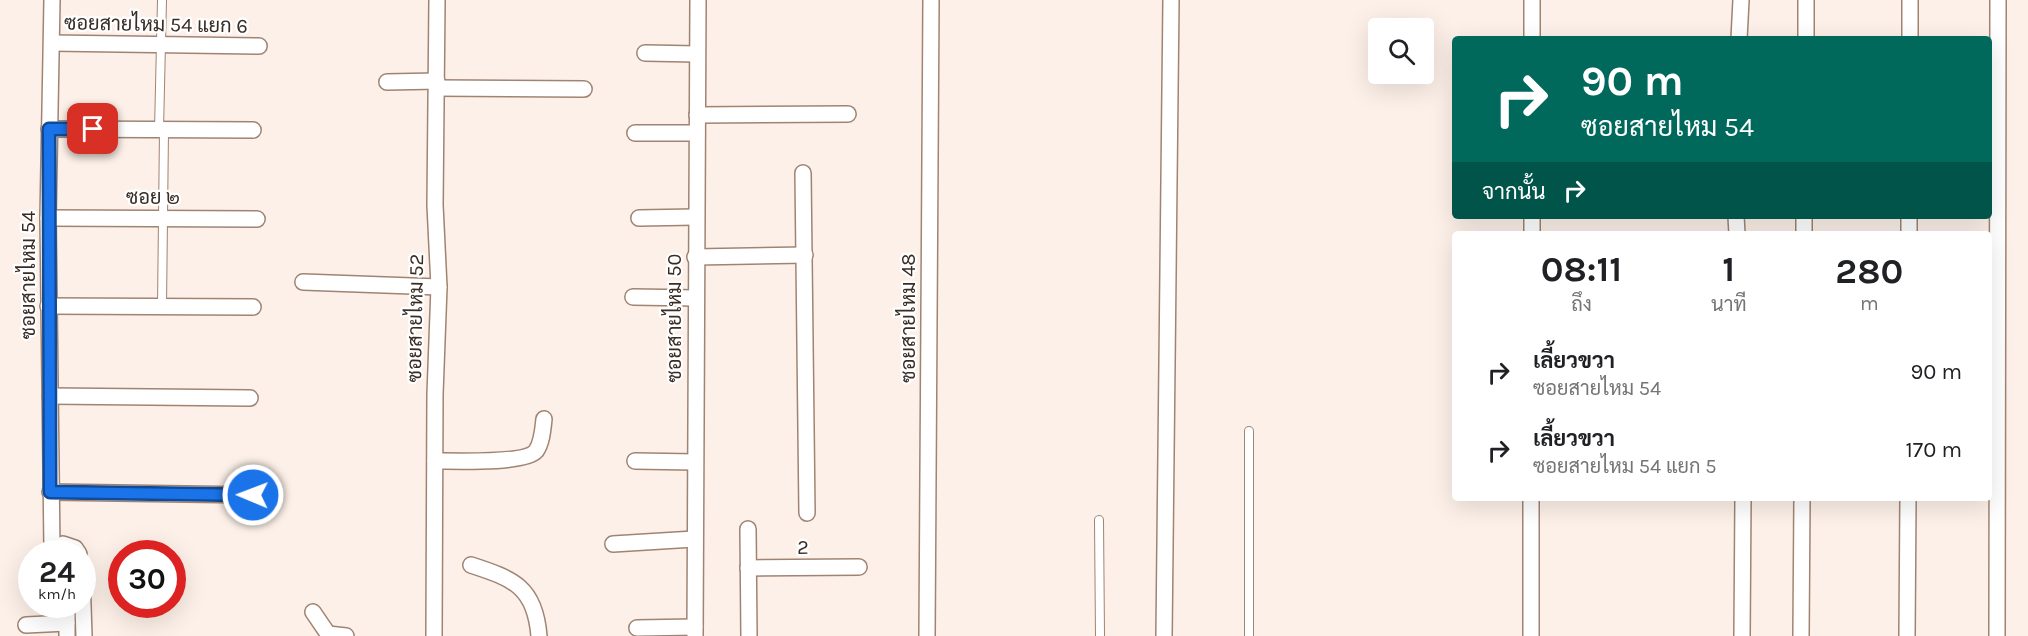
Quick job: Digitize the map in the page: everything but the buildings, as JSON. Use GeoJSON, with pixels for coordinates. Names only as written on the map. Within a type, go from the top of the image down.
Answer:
{"type":"FeatureCollection","features":[{"type":"Feature","properties":{"kind":"street","name":"ซอยสายไหม 54"},"geometry":{"type":"LineString","coordinates":[[51,540],[48,218],[52,0]]}},
{"type":"Feature","properties":{"kind":"street","name":"ซอยสายไหม 52"},"geometry":{"type":"LineString","coordinates":[[434,636],[439,286],[435,205],[437,0]]}},
{"type":"Feature","properties":{"kind":"street","name":"ซอยสายไหม 50"},"geometry":{"type":"LineString","coordinates":[[695,632],[695,217],[698,0]]}},
{"type":"Feature","properties":{"kind":"street","name":"ซอยสายไหม 48"},"geometry":{"type":"LineString","coordinates":[[927,636],[931,0]]}},
{"type":"Feature","properties":{"kind":"street"},"geometry":{"type":"LineString","coordinates":[[1164,636],[1171,0]]}},
{"type":"Feature","properties":{"kind":"street"},"geometry":{"type":"LineString","coordinates":[[1532,0],[1532,36]]}},
{"type":"Feature","properties":{"kind":"street"},"geometry":{"type":"LineString","coordinates":[[1739,36],[1741,0]]}},
{"type":"Feature","properties":{"kind":"street"},"geometry":{"type":"LineString","coordinates":[[1806,0],[1806,36]]}},
{"type":"Feature","properties":{"kind":"street"},"geometry":{"type":"LineString","coordinates":[[1910,36],[1911,0]]}},
{"type":"Feature","properties":{"kind":"street"},"geometry":{"type":"LineString","coordinates":[[1996,636],[1992,408],[1998,0]]}},
{"type":"Feature","properties":{"kind":"street","name":"ซอยสายไหม 54 แยก 6"},"geometry":{"type":"LineString","coordinates":[[52,43],[259,46]]}},
{"type":"Feature","properties":{"kind":"street"},"geometry":{"type":"LineString","coordinates":[[645,53],[697,54]]}},
{"type":"Feature","properties":{"kind":"street"},"geometry":{"type":"LineString","coordinates":[[387,82],[584,89]]}},
{"type":"Feature","properties":{"kind":"street"},"geometry":{"type":"LineString","coordinates":[[697,115],[848,114]]}},
{"type":"Feature","properties":{"kind":"street"},"geometry":{"type":"LineString","coordinates":[[49,129],[253,130]]}},
{"type":"Feature","properties":{"kind":"street"},"geometry":{"type":"LineString","coordinates":[[635,133],[697,133]]}},
{"type":"Feature","properties":{"kind":"street"},"geometry":{"type":"LineString","coordinates":[[803,173],[807,513]]}},
{"type":"Feature","properties":{"kind":"street"},"geometry":{"type":"LineString","coordinates":[[639,218],[695,217]]}},
{"type":"Feature","properties":{"kind":"street","name":"ซอย ๒"},"geometry":{"type":"LineString","coordinates":[[48,218],[257,219]]}},
{"type":"Feature","properties":{"kind":"street"},"geometry":{"type":"LineString","coordinates":[[695,257],[805,255]]}},
{"type":"Feature","properties":{"kind":"street"},"geometry":{"type":"LineString","coordinates":[[303,282],[439,286]]}},
{"type":"Feature","properties":{"kind":"street"},"geometry":{"type":"LineString","coordinates":[[633,297],[695,298]]}},
{"type":"Feature","properties":{"kind":"street"},"geometry":{"type":"LineString","coordinates":[[48,306],[253,307]]}},
{"type":"Feature","properties":{"kind":"street"},"geometry":{"type":"LineString","coordinates":[[50,396],[250,398]]}},
{"type":"Feature","properties":{"kind":"street"},"geometry":{"type":"LineString","coordinates":[[435,461],[513,459],[529,455],[536,451],[540,442],[544,419]]}},
{"type":"Feature","properties":{"kind":"street"},"geometry":{"type":"LineString","coordinates":[[635,461],[695,462]]}},
{"type":"Feature","properties":{"kind":"street"},"geometry":{"type":"LineString","coordinates":[[50,492],[253,495]]}},
{"type":"Feature","properties":{"kind":"street"},"geometry":{"type":"LineString","coordinates":[[1531,501],[1531,636]]}},
{"type":"Feature","properties":{"kind":"street"},"geometry":{"type":"LineString","coordinates":[[1742,636],[1743,501]]}},
{"type":"Feature","properties":{"kind":"street"},"geometry":{"type":"LineString","coordinates":[[1801,636],[1802,501]]}},
{"type":"Feature","properties":{"kind":"street"},"geometry":{"type":"LineString","coordinates":[[1907,636],[1908,501]]}},
{"type":"Feature","properties":{"kind":"street"},"geometry":{"type":"LineString","coordinates":[[748,529],[749,636]]}},
{"type":"Feature","properties":{"kind":"street"},"geometry":{"type":"LineString","coordinates":[[613,544],[694,539]]}},
{"type":"Feature","properties":{"kind":"street"},"geometry":{"type":"LineString","coordinates":[[471,565],[504,575],[520,586],[535,607],[538,636]]}},
{"type":"Feature","properties":{"kind":"street","name":"2"},"geometry":{"type":"LineString","coordinates":[[748,568],[859,567]]}},
{"type":"Feature","properties":{"kind":"street"},"geometry":{"type":"LineString","coordinates":[[313,612],[327,635],[346,636]]}},
{"type":"Feature","properties":{"kind":"street"},"geometry":{"type":"LineString","coordinates":[[83,618],[84,636]]}},
{"type":"Feature","properties":{"kind":"street"},"geometry":{"type":"LineString","coordinates":[[26,625],[67,629]]}},
{"type":"Feature","properties":{"kind":"street"},"geometry":{"type":"LineString","coordinates":[[638,628],[695,632]]}},
{"type":"Feature","properties":{"kind":"lane"},"geometry":{"type":"LineString","coordinates":[[162,0],[162,306]]}},
{"type":"Feature","properties":{"kind":"lane"},"geometry":{"type":"LineString","coordinates":[[1249,431],[1250,636]]}},
{"type":"Feature","properties":{"kind":"lane"},"geometry":{"type":"LineString","coordinates":[[1099,520],[1100,636]]}},
{"type":"Feature","properties":{"kind":"route"},"geometry":{"type":"LineString","coordinates":[[93,129],[49,129],[50,492],[253,495]]}}]}
